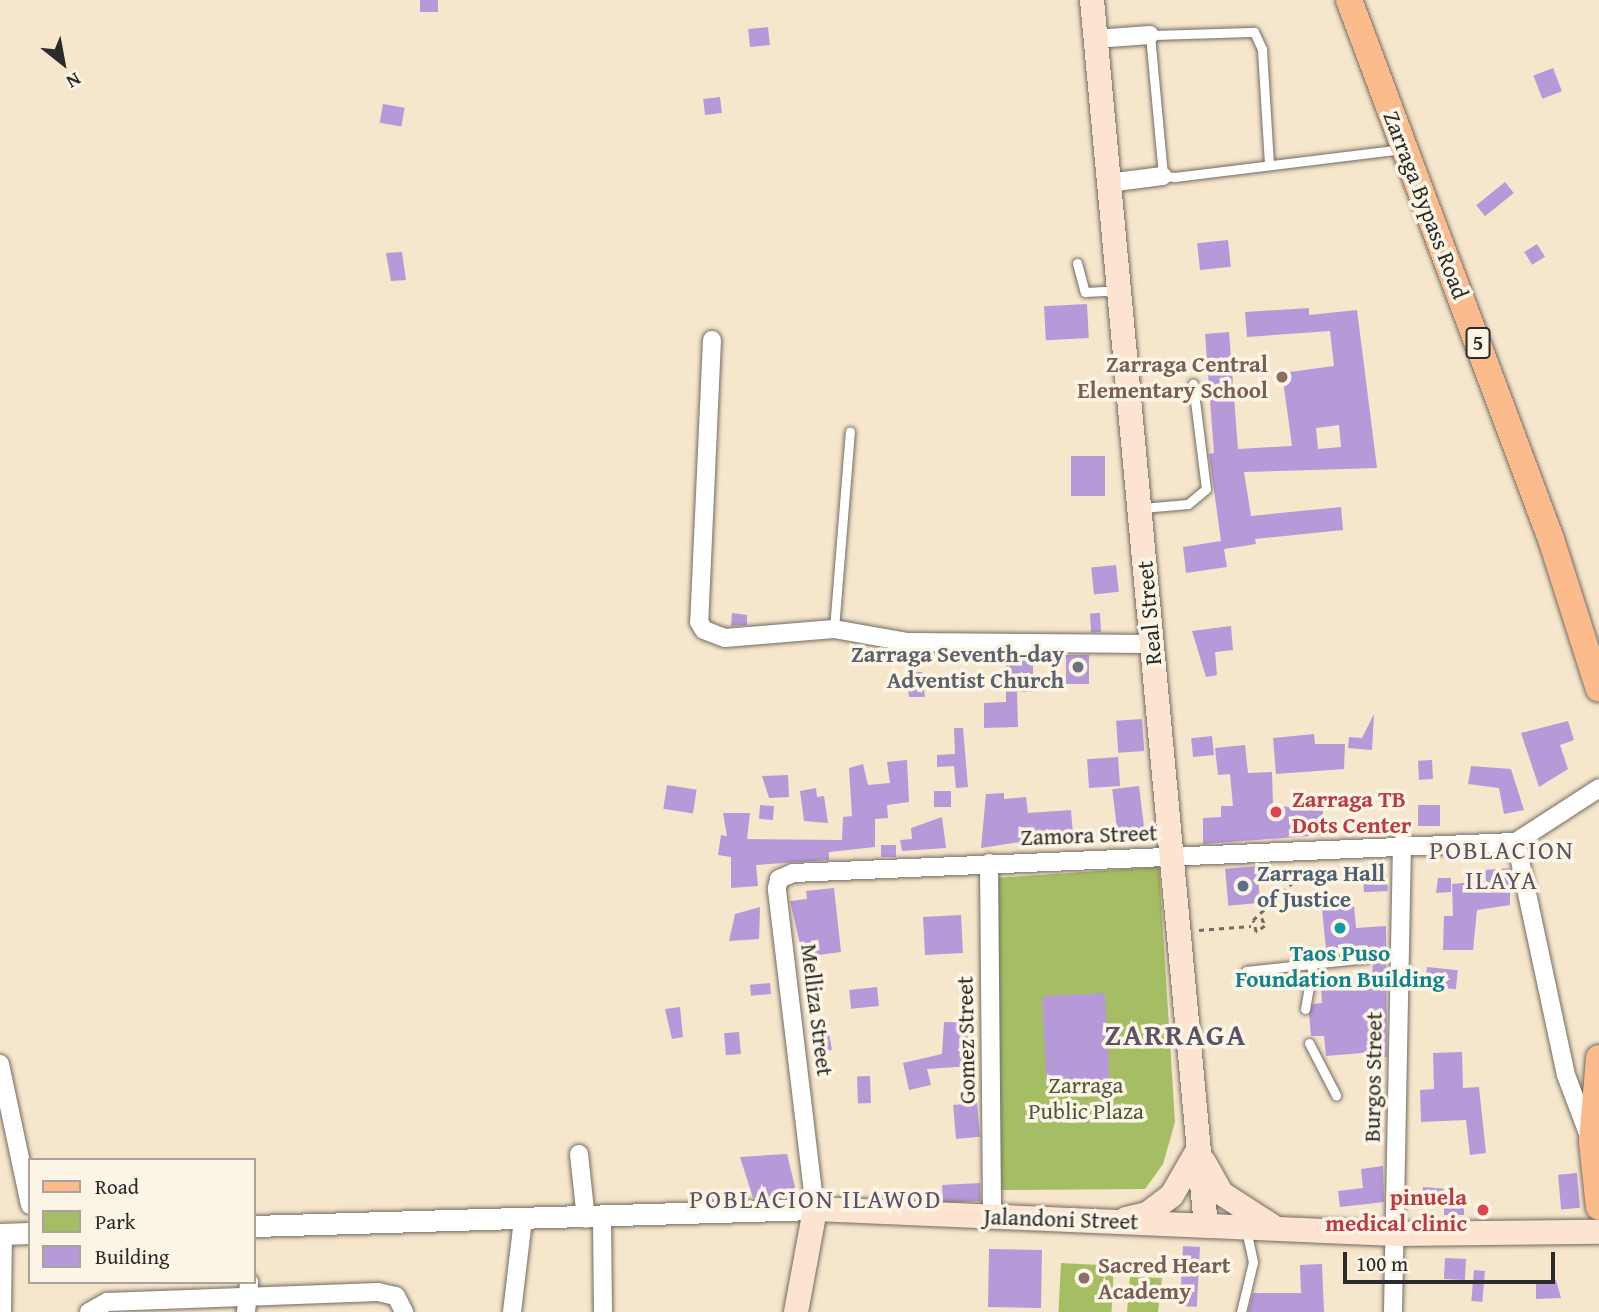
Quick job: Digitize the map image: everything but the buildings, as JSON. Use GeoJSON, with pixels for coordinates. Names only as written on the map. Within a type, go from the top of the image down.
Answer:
{"type":"FeatureCollection","features":[{"type":"Feature","properties":{"kind":"main road","name":"Real Street"},"geometry":{"type":"LineString","coordinates":[[1091,0],[1206,1226]]}},
{"type":"Feature","properties":{"kind":"main road","name":"Zarraga Bypass Road"},"geometry":{"type":"LineString","coordinates":[[1349,0],[1551,539],[1599,689]]}},
{"type":"Feature","properties":{"kind":"main road"},"geometry":{"type":"LineString","coordinates":[[1599,1058],[1592,1142],[1599,1207]]}},
{"type":"Feature","properties":{"kind":"main road"},"geometry":{"type":"LineString","coordinates":[[1115,1221],[1147,1214],[1172,1195],[1198,1150]]}},
{"type":"Feature","properties":{"kind":"main road"},"geometry":{"type":"LineString","coordinates":[[1198,1150],[1222,1193],[1279,1229]]}},
{"type":"Feature","properties":{"kind":"main road"},"geometry":{"type":"LineString","coordinates":[[796,1312],[815,1209]]}},
{"type":"Feature","properties":{"kind":"main road","name":"Jalandoni Street"},"geometry":{"type":"LineString","coordinates":[[815,1209],[1395,1234],[1599,1232]]}},
{"type":"Feature","properties":{"kind":"street"},"geometry":{"type":"LineString","coordinates":[[1095,39],[1150,34]]}},
{"type":"Feature","properties":{"kind":"street"},"geometry":{"type":"LineString","coordinates":[[1108,183],[1163,176]]}},
{"type":"Feature","properties":{"kind":"street"},"geometry":{"type":"LineString","coordinates":[[712,340],[699,622],[725,638],[834,629],[908,642],[1152,644]]}},
{"type":"Feature","properties":{"kind":"street"},"geometry":{"type":"LineString","coordinates":[[1592,1142],[1566,1075],[1516,842],[1599,788]]}},
{"type":"Feature","properties":{"kind":"street","name":"Zamora Street"},"geometry":{"type":"LineString","coordinates":[[779,878],[989,863],[1402,843],[1516,842]]}},
{"type":"Feature","properties":{"kind":"street","name":"Burgos Street"},"geometry":{"type":"LineString","coordinates":[[1393,1312],[1402,843]]}},
{"type":"Feature","properties":{"kind":"street","name":"Gomez Street"},"geometry":{"type":"LineString","coordinates":[[989,863],[992,1216]]}},
{"type":"Feature","properties":{"kind":"street","name":"Melliza Street"},"geometry":{"type":"LineString","coordinates":[[779,878],[815,1209]]}},
{"type":"Feature","properties":{"kind":"street"},"geometry":{"type":"LineString","coordinates":[[0,1064],[28,1196]]}},
{"type":"Feature","properties":{"kind":"street"},"geometry":{"type":"LineString","coordinates":[[579,1154],[594,1219],[603,1312]]}},
{"type":"Feature","properties":{"kind":"street","name":"Jalandoni Street"},"geometry":{"type":"LineString","coordinates":[[256,1227],[594,1219],[815,1209]]}},
{"type":"Feature","properties":{"kind":"street"},"geometry":{"type":"LineString","coordinates":[[512,1312],[523,1220]]}},
{"type":"Feature","properties":{"kind":"street"},"geometry":{"type":"LineString","coordinates":[[2,1312],[2,1234],[28,1233]]}},
{"type":"Feature","properties":{"kind":"street"},"geometry":{"type":"LineString","coordinates":[[89,1312],[107,1301],[170,1305],[248,1297],[379,1292],[396,1296],[404,1312]]}},
{"type":"Feature","properties":{"kind":"lane"},"geometry":{"type":"LineString","coordinates":[[1269,164],[1262,49],[1254,32],[1150,34],[1163,176],[1405,149]]}},
{"type":"Feature","properties":{"kind":"lane"},"geometry":{"type":"LineString","coordinates":[[1077,263],[1085,292],[1118,290]]}},
{"type":"Feature","properties":{"kind":"lane"},"geometry":{"type":"LineString","coordinates":[[1139,508],[1188,504],[1206,489],[1193,384]]}},
{"type":"Feature","properties":{"kind":"lane"},"geometry":{"type":"LineString","coordinates":[[834,629],[850,432]]}},
{"type":"Feature","properties":{"kind":"lane"},"geometry":{"type":"LineString","coordinates":[[1245,971],[1367,958]]}},
{"type":"Feature","properties":{"kind":"lane"},"geometry":{"type":"LineString","coordinates":[[1305,1009],[1313,964]]}},
{"type":"Feature","properties":{"kind":"lane"},"geometry":{"type":"LineString","coordinates":[[1308,1043],[1325,1063],[1336,1095]]}},
{"type":"Feature","properties":{"kind":"lane"},"geometry":{"type":"LineString","coordinates":[[1241,1312],[1253,1262],[1246,1228]]}},
{"type":"Feature","properties":{"kind":"path"},"geometry":{"type":"LineString","coordinates":[[1251,926],[1262,918],[1328,847]]}},
{"type":"Feature","properties":{"kind":"path"},"geometry":{"type":"LineString","coordinates":[[1178,932],[1251,926],[1263,930],[1262,918]]}},
{"type":"Feature","properties":{"kind":"green space","name":"Zarraga Public Plaza"},"geometry":{"type":"Polygon","coordinates":[[[1159,867],[1175,1122],[1163,1164],[1145,1189],[1000,1190],[994,878],[1159,867]]]}},
{"type":"Feature","properties":{"kind":"green space"},"geometry":{"type":"Polygon","coordinates":[[[1061,1263],[1114,1266],[1112,1312],[1058,1312],[1061,1263]]]}},
{"type":"Feature","properties":{"kind":"green space"},"geometry":{"type":"Polygon","coordinates":[[[1130,1277],[1162,1278],[1158,1312],[1127,1312],[1130,1277]]]}},
{"type":"Feature","properties":{"kind":"place","name":"Zarraga Central Elementary School"},"geometry":{"type":"Point","coordinates":[1282,377]}},
{"type":"Feature","properties":{"kind":"place","name":"Zarraga Seventh-day Adventist Church"},"geometry":{"type":"Point","coordinates":[1078,667]}},
{"type":"Feature","properties":{"kind":"place","name":"Zarraga TB Dots Center"},"geometry":{"type":"Point","coordinates":[1276,812]}},
{"type":"Feature","properties":{"kind":"place","name":"Zarraga Hall of Justice"},"geometry":{"type":"Point","coordinates":[1243,886]}},
{"type":"Feature","properties":{"kind":"place","name":"Taos Puso Foundation Building"},"geometry":{"type":"Point","coordinates":[1340,928]}},
{"type":"Feature","properties":{"kind":"place","name":"pinuela medical clinic"},"geometry":{"type":"Point","coordinates":[1483,1210]}},
{"type":"Feature","properties":{"kind":"place","name":"Sacred Heart Academy"},"geometry":{"type":"Point","coordinates":[1084,1278]}},
{"type":"Feature","properties":{"kind":"district","name":"POBLACION ILAYA"},"geometry":{"type":"Point","coordinates":[1502,865]}},
{"type":"Feature","properties":{"kind":"district","name":"ZARRAGA"},"geometry":{"type":"Point","coordinates":[1176,1034]}},
{"type":"Feature","properties":{"kind":"district","name":"POBLACION ILAWOD"},"geometry":{"type":"Point","coordinates":[816,1199]}}]}
